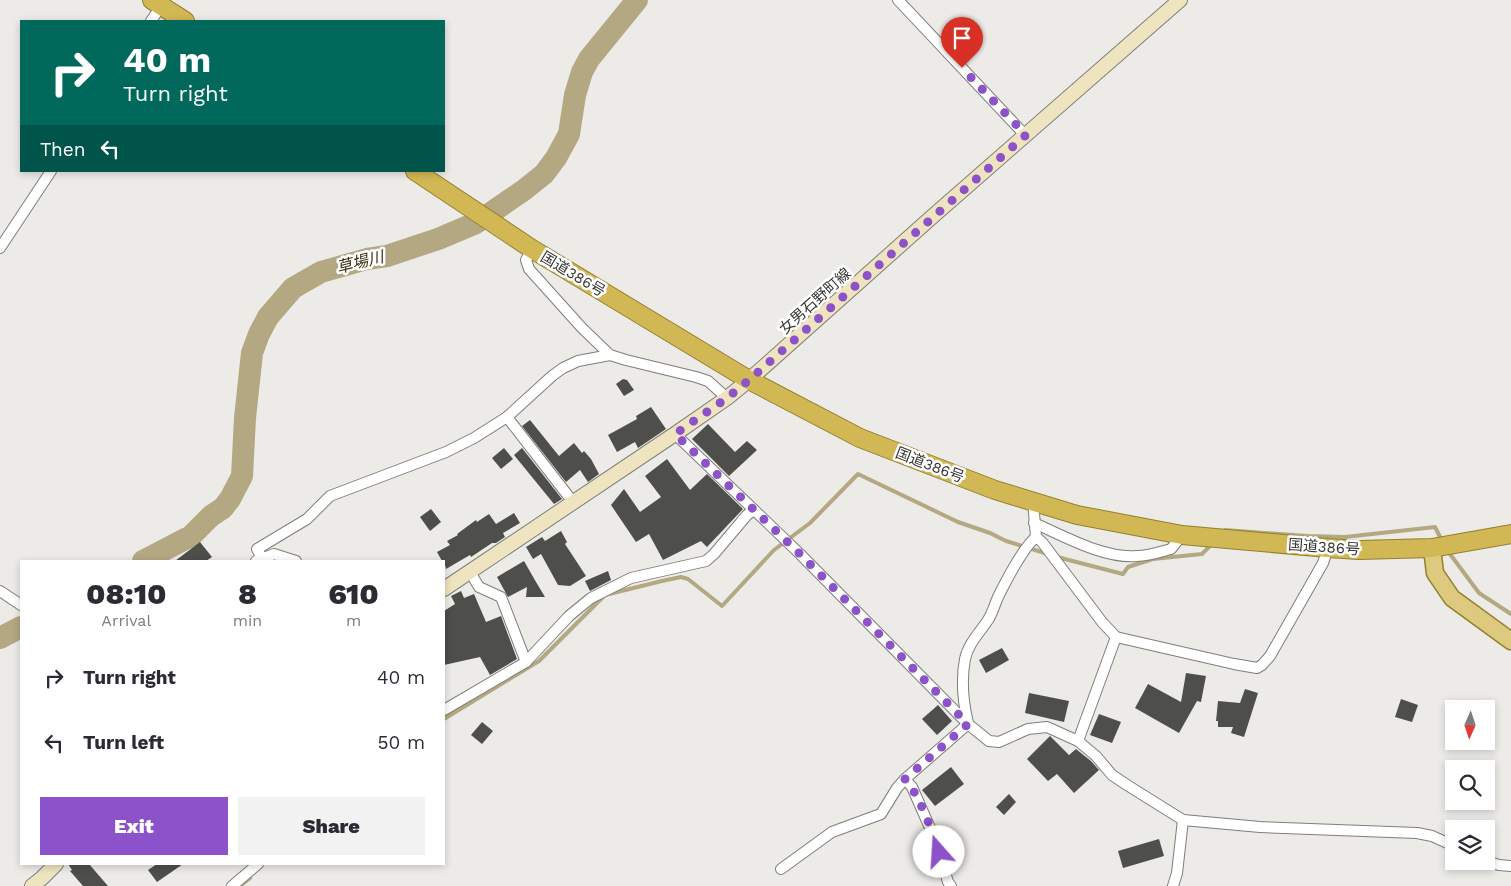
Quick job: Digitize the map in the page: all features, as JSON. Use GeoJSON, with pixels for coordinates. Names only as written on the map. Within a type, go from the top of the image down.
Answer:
{"type":"FeatureCollection","features":[{"type":"Feature","properties":{"kind":"highway"},"geometry":{"type":"LineString","coordinates":[[159,2],[184,20]]}},
{"type":"Feature","properties":{"kind":"highway","name":"国道386号"},"geometry":{"type":"LineString","coordinates":[[417,172],[532,249],[749,380],[860,438],[995,490],[1076,515],[1182,535],[1328,548],[1359,550],[1432,548],[1511,534]]}},
{"type":"Feature","properties":{"kind":"main road","name":"女男石野町線"},"geometry":{"type":"LineString","coordinates":[[445,588],[727,398],[1180,0]]}},
{"type":"Feature","properties":{"kind":"main road"},"geometry":{"type":"LineString","coordinates":[[1432,548],[1435,573],[1452,598],[1511,641]]}},
{"type":"Feature","properties":{"kind":"main road"},"geometry":{"type":"LineString","coordinates":[[32,886],[55,865]]}},
{"type":"Feature","properties":{"kind":"street"},"geometry":{"type":"LineString","coordinates":[[898,0],[1026,135]]}},
{"type":"Feature","properties":{"kind":"street"},"geometry":{"type":"LineString","coordinates":[[151,20],[159,2]]}},
{"type":"Feature","properties":{"kind":"street"},"geometry":{"type":"LineString","coordinates":[[0,248],[50,172]]}},
{"type":"Feature","properties":{"kind":"street"},"geometry":{"type":"LineString","coordinates":[[532,249],[526,260],[529,269],[582,328],[610,355],[708,381],[727,398]]}},
{"type":"Feature","properties":{"kind":"street"},"geometry":{"type":"LineString","coordinates":[[293,560],[274,554],[259,560],[257,549],[307,518],[330,496],[446,452],[474,438],[507,417],[563,368],[578,361],[610,355]]}},
{"type":"Feature","properties":{"kind":"street"},"geometry":{"type":"LineString","coordinates":[[507,417],[573,502]]}},
{"type":"Feature","properties":{"kind":"street"},"geometry":{"type":"LineString","coordinates":[[675,434],[754,510],[968,724],[989,741],[999,742],[1028,729],[1047,727],[1078,741],[1096,756],[1112,775],[1183,820],[1260,827],[1417,833],[1432,836],[1445,842]]}},
{"type":"Feature","properties":{"kind":"street"},"geometry":{"type":"LineString","coordinates":[[1033,501],[1036,538],[1042,542],[1102,622],[1116,636],[1257,668],[1262,666],[1270,656],[1292,614],[1323,563],[1328,548]]}},
{"type":"Feature","properties":{"kind":"street"},"geometry":{"type":"LineString","coordinates":[[445,709],[526,662],[569,616],[590,598],[631,578],[706,561],[754,510]]}},
{"type":"Feature","properties":{"kind":"street"},"geometry":{"type":"LineString","coordinates":[[1034,523],[1100,551],[1116,555],[1137,556],[1171,550],[1182,535]]}},
{"type":"Feature","properties":{"kind":"street"},"geometry":{"type":"LineString","coordinates":[[968,724],[963,684],[966,656],[979,631],[989,619],[1008,578],[1031,542],[1036,538]]}},
{"type":"Feature","properties":{"kind":"street"},"geometry":{"type":"LineString","coordinates":[[470,572],[479,587],[501,596],[526,662]]}},
{"type":"Feature","properties":{"kind":"street"},"geometry":{"type":"LineString","coordinates":[[0,591],[20,604]]}},
{"type":"Feature","properties":{"kind":"street"},"geometry":{"type":"LineString","coordinates":[[1078,741],[1116,636]]}},
{"type":"Feature","properties":{"kind":"street"},"geometry":{"type":"LineString","coordinates":[[781,869],[832,832],[881,814],[897,788],[905,779],[968,724]]}},
{"type":"Feature","properties":{"kind":"street"},"geometry":{"type":"LineString","coordinates":[[905,779],[912,787],[934,837],[948,882],[951,886]]}},
{"type":"Feature","properties":{"kind":"street"},"geometry":{"type":"LineString","coordinates":[[1173,886],[1177,873],[1183,820]]}},
{"type":"Feature","properties":{"kind":"street"},"geometry":{"type":"LineString","coordinates":[[1495,864],[1511,866]]}},
{"type":"Feature","properties":{"kind":"street"},"geometry":{"type":"LineString","coordinates":[[232,886],[257,865]]}},
{"type":"Feature","properties":{"kind":"building"},"geometry":{"type":"Polygon","coordinates":[[[623,379],[627,380],[634,390],[624,396],[616,384],[623,379]]]}},
{"type":"Feature","properties":{"kind":"building"},"geometry":{"type":"Polygon","coordinates":[[[651,407],[666,429],[638,448],[635,442],[617,452],[608,435],[637,419],[636,416],[651,407]]]}},
{"type":"Feature","properties":{"kind":"building"},"geometry":{"type":"Polygon","coordinates":[[[530,420],[559,456],[574,443],[582,453],[584,451],[591,459],[599,474],[588,482],[580,470],[566,482],[522,426],[530,420]]]}},
{"type":"Feature","properties":{"kind":"building"},"geometry":{"type":"Polygon","coordinates":[[[708,424],[735,452],[747,441],[757,450],[729,476],[692,439],[708,424]]]}},
{"type":"Feature","properties":{"kind":"building"},"geometry":{"type":"Polygon","coordinates":[[[504,448],[513,459],[501,469],[492,458],[504,448]]]}},
{"type":"Feature","properties":{"kind":"building"},"geometry":{"type":"Polygon","coordinates":[[[522,448],[562,499],[554,504],[514,455],[522,448]]]}},
{"type":"Feature","properties":{"kind":"building"},"geometry":{"type":"Polygon","coordinates":[[[667,459],[690,490],[707,474],[743,509],[707,547],[701,541],[663,560],[649,534],[636,542],[611,505],[624,489],[640,512],[661,497],[645,476],[667,459]]]}},
{"type":"Feature","properties":{"kind":"building"},"geometry":{"type":"Polygon","coordinates":[[[431,509],[441,522],[430,531],[420,517],[431,509]]]}},
{"type":"Feature","properties":{"kind":"building"},"geometry":{"type":"Polygon","coordinates":[[[514,513],[520,523],[503,533],[505,537],[496,543],[492,543],[471,557],[470,555],[446,569],[445,560],[441,560],[437,552],[450,545],[447,541],[458,535],[476,520],[477,522],[489,514],[496,524],[514,513]]]}},
{"type":"Feature","properties":{"kind":"building"},"geometry":{"type":"Polygon","coordinates":[[[561,531],[567,542],[565,544],[586,576],[570,586],[558,585],[541,554],[533,559],[526,547],[542,537],[545,541],[561,531]]]}},
{"type":"Feature","properties":{"kind":"building"},"geometry":{"type":"Polygon","coordinates":[[[200,542],[212,557],[208,560],[176,560],[200,542]]]}},
{"type":"Feature","properties":{"kind":"building"},"geometry":{"type":"Polygon","coordinates":[[[524,561],[545,597],[526,597],[527,587],[508,597],[497,577],[524,561]]]}},
{"type":"Feature","properties":{"kind":"building"},"geometry":{"type":"Polygon","coordinates":[[[608,571],[611,580],[590,591],[585,581],[608,571]]]}},
{"type":"Feature","properties":{"kind":"building"},"geometry":{"type":"Polygon","coordinates":[[[461,591],[464,598],[474,594],[486,622],[501,616],[517,659],[490,675],[480,657],[445,665],[445,610],[455,604],[451,596],[461,591]]]}},
{"type":"Feature","properties":{"kind":"building"},"geometry":{"type":"Polygon","coordinates":[[[1002,648],[1009,660],[986,673],[979,660],[1002,648]]]}},
{"type":"Feature","properties":{"kind":"building"},"geometry":{"type":"Polygon","coordinates":[[[1186,673],[1206,676],[1201,702],[1197,701],[1179,733],[1135,708],[1148,684],[1181,702],[1186,673]]]}},
{"type":"Feature","properties":{"kind":"building"},"geometry":{"type":"Polygon","coordinates":[[[1245,689],[1258,693],[1244,737],[1231,733],[1233,727],[1218,727],[1218,721],[1216,721],[1218,701],[1240,703],[1245,689]]]}},
{"type":"Feature","properties":{"kind":"building"},"geometry":{"type":"Polygon","coordinates":[[[1029,693],[1069,701],[1064,722],[1025,713],[1029,693]]]}},
{"type":"Feature","properties":{"kind":"building"},"geometry":{"type":"Polygon","coordinates":[[[1401,699],[1418,705],[1412,722],[1395,717],[1401,699]]]}},
{"type":"Feature","properties":{"kind":"building"},"geometry":{"type":"Polygon","coordinates":[[[938,705],[952,721],[937,735],[922,719],[938,705]]]}},
{"type":"Feature","properties":{"kind":"building"},"geometry":{"type":"Polygon","coordinates":[[[1099,714],[1121,722],[1112,743],[1090,735],[1099,714]]]}},
{"type":"Feature","properties":{"kind":"building"},"geometry":{"type":"Polygon","coordinates":[[[482,722],[493,731],[482,744],[471,735],[482,722]]]}},
{"type":"Feature","properties":{"kind":"building"},"geometry":{"type":"Polygon","coordinates":[[[1050,736],[1069,755],[1076,749],[1099,770],[1074,793],[1057,774],[1048,781],[1027,759],[1050,736]]]}},
{"type":"Feature","properties":{"kind":"building"},"geometry":{"type":"Polygon","coordinates":[[[951,767],[964,784],[935,806],[922,790],[951,767]]]}},
{"type":"Feature","properties":{"kind":"building"},"geometry":{"type":"Polygon","coordinates":[[[1009,794],[1016,802],[1004,815],[996,807],[1009,794]]]}},
{"type":"Feature","properties":{"kind":"building"},"geometry":{"type":"Polygon","coordinates":[[[1159,839],[1164,856],[1123,868],[1118,851],[1159,839]]]}},
{"type":"Feature","properties":{"kind":"building"},"geometry":{"type":"Polygon","coordinates":[[[69,865],[90,865],[108,886],[83,886],[70,871],[72,870],[69,865]]]}},
{"type":"Feature","properties":{"kind":"building"},"geometry":{"type":"Polygon","coordinates":[[[156,865],[182,865],[157,882],[148,870],[156,865]]]}},
{"type":"Feature","properties":{"kind":"waterway","name":"草場川"},"geometry":{"type":"LineString","coordinates":[[145,560],[191,536],[211,516],[223,508],[230,499],[242,476],[245,418],[252,353],[268,317],[293,288],[321,272],[367,259],[387,256],[438,239],[476,223],[544,174],[556,158],[569,134],[575,95],[582,72],[589,59],[637,0]]}},
{"type":"Feature","properties":{"kind":"waterway"},"geometry":{"type":"LineString","coordinates":[[445,718],[539,661],[605,595],[681,577],[688,579],[722,606],[774,550],[810,523],[858,474],[958,522],[990,533],[1006,541],[1048,554]]}},
{"type":"Feature","properties":{"kind":"waterway"},"geometry":{"type":"LineString","coordinates":[[1223,532],[1225,530],[1345,537],[1435,527],[1442,541]]}},
{"type":"Feature","properties":{"kind":"waterway"},"geometry":{"type":"LineString","coordinates":[[1057,557],[1123,574],[1128,567],[1153,559],[1202,554],[1213,543]]}},
{"type":"Feature","properties":{"kind":"waterway"},"geometry":{"type":"LineString","coordinates":[[1447,550],[1479,593],[1511,614]]}},
{"type":"Feature","properties":{"kind":"waterway","name":"草場川"},"geometry":{"type":"LineString","coordinates":[[0,638],[20,628]]}},
{"type":"Feature","properties":{"kind":"waterway"},"geometry":{"type":"LineString","coordinates":[[240,886],[250,878]]}},
{"type":"Feature","properties":{"kind":"route"},"geometry":{"type":"LineString","coordinates":[[939,852],[912,787],[905,779],[968,724],[800,554],[675,434],[727,398],[788,347],[1026,135],[962,68]]}}]}
